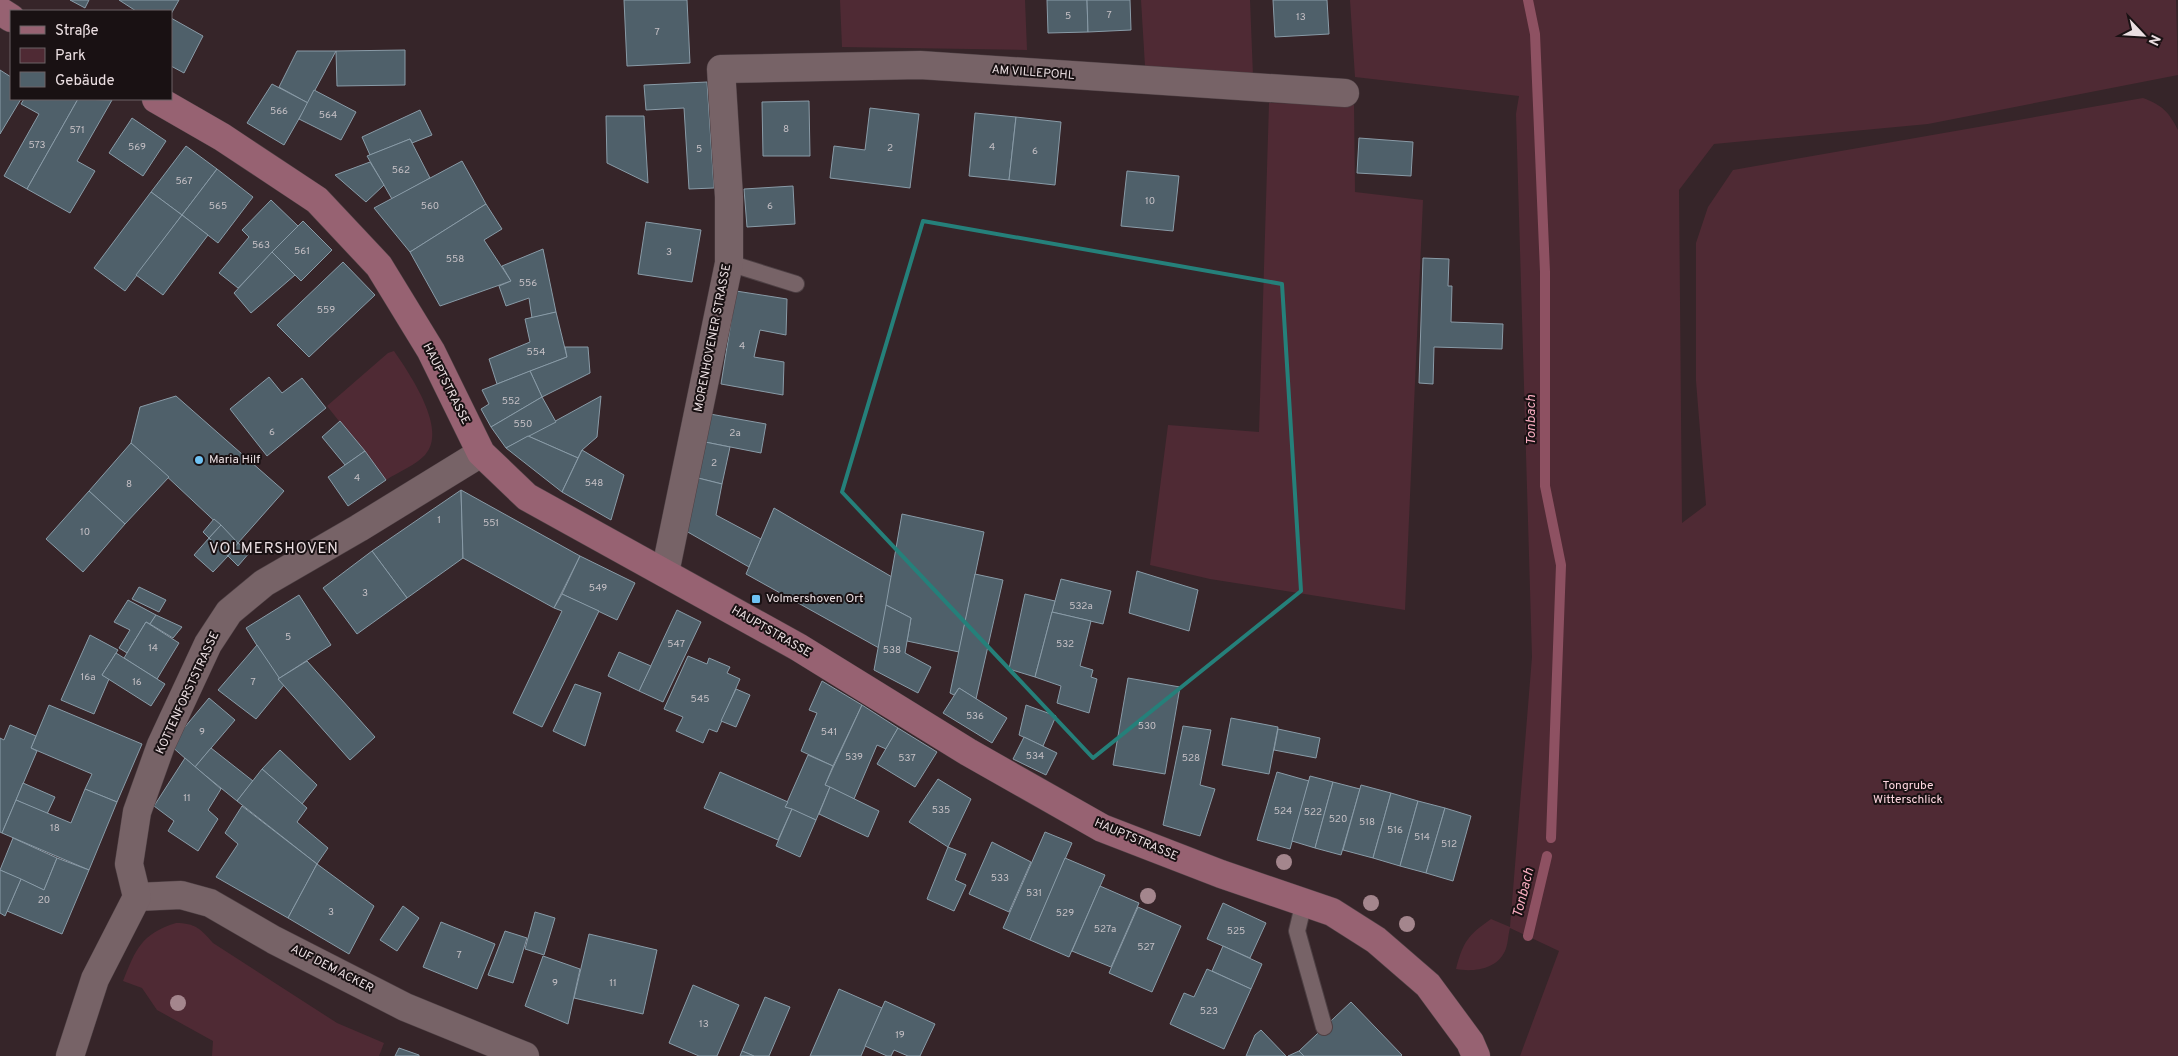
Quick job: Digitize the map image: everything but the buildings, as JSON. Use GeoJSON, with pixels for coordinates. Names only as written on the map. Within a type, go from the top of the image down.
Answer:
{"type":"FeatureCollection","features":[{"type":"Feature","properties":{"kind":"main road","name":"HAUPTSTRASSE"},"geometry":{"type":"LineString","coordinates":[[158,100],[222,137],[317,200],[379,266],[431,351],[481,453],[527,497],[798,647],[968,752],[1102,828],[1221,874],[1332,912],[1376,940],[1428,985],[1470,1042],[1476,1056]]}},
{"type":"Feature","properties":{"kind":"street","name":"AM VILLEPOHL"},"geometry":{"type":"LineString","coordinates":[[721,69],[920,65],[1345,93]]}},
{"type":"Feature","properties":{"kind":"street","name":"MORENHOVENER STRASSE"},"geometry":{"type":"LineString","coordinates":[[665,573],[729,263],[729,197],[721,69]]}},
{"type":"Feature","properties":{"kind":"street","name":"KOTTENFORSTSTRASSE"},"geometry":{"type":"LineString","coordinates":[[137,897],[129,864],[136,812],[161,745],[188,686],[208,644],[229,612],[264,583],[359,528],[481,453]]}},
{"type":"Feature","properties":{"kind":"street","name":"AUF DEM ACKER"},"geometry":{"type":"LineString","coordinates":[[137,897],[181,896],[210,903],[274,940],[405,1006],[526,1056]]}},
{"type":"Feature","properties":{"kind":"street"},"geometry":{"type":"LineString","coordinates":[[70,1056],[94,979],[137,897]]}},
{"type":"Feature","properties":{"kind":"lane"},"geometry":{"type":"LineString","coordinates":[[729,263],[796,284]]}},
{"type":"Feature","properties":{"kind":"lane"},"geometry":{"type":"LineString","coordinates":[[1304,902],[1297,931],[1324,1027]]}},
{"type":"Feature","properties":{"kind":"highlighted area"},"geometry":{"type":"Polygon","coordinates":[[[923,221],[1282,284],[1301,591],[1093,758],[842,492],[923,221]]]}},
{"type":"Feature","properties":{"kind":"green space"},"geometry":{"type":"Polygon","coordinates":[[[840,0],[1025,0],[1027,50],[842,47],[840,0]]]}},
{"type":"Feature","properties":{"kind":"green space"},"geometry":{"type":"Polygon","coordinates":[[[1141,0],[1250,0],[1253,76],[1145,66],[1141,0]]]}},
{"type":"Feature","properties":{"kind":"green space","name":"Tongrube Witterschlick"},"geometry":{"type":"Polygon","coordinates":[[[1350,0],[2176,0],[2178,75],[1928,124],[1714,144],[1679,190],[1682,523],[1706,505],[1696,381],[1696,243],[1708,207],[1733,170],[2143,98],[2160,106],[2175,124],[2178,130],[2178,1056],[1520,1056],[1559,951],[1510,928],[1505,951],[1496,962],[1477,970],[1456,969],[1464,946],[1483,925],[1491,919],[1510,927],[1532,657],[1516,114],[1519,96],[1355,77],[1350,0]]]}},
{"type":"Feature","properties":{"kind":"green space"},"geometry":{"type":"Polygon","coordinates":[[[1269,103],[1354,105],[1355,192],[1423,200],[1405,610],[1210,579],[1150,565],[1168,425],[1259,432],[1269,103]]]}},
{"type":"Feature","properties":{"kind":"green space"},"geometry":{"type":"Polygon","coordinates":[[[394,351],[417,387],[430,417],[432,431],[431,444],[425,455],[386,480],[327,406],[388,353],[394,351]]]}},
{"type":"Feature","properties":{"kind":"green space"},"geometry":{"type":"Polygon","coordinates":[[[176,923],[188,924],[197,928],[213,943],[337,1023],[384,1043],[379,1056],[212,1056],[213,1041],[157,1010],[142,988],[123,981],[141,944],[155,932],[176,923]]]}},
{"type":"Feature","properties":{"kind":"waterway","name":"Tonbach"},"geometry":{"type":"LineString","coordinates":[[1528,0],[1535,34],[1545,272],[1545,486],[1561,565],[1551,838]]}},
{"type":"Feature","properties":{"kind":"waterway","name":"Tonbach"},"geometry":{"type":"LineString","coordinates":[[1528,936],[1547,856]]}},
{"type":"Feature","properties":{"kind":"place","name":"Maria Hilf"},"geometry":{"type":"Point","coordinates":[199,460]}},
{"type":"Feature","properties":{"kind":"place","name":"Volmershoven Ort"},"geometry":{"type":"Point","coordinates":[756,599]}},
{"type":"Feature","properties":{"kind":"district","name":"VOLMERSHOVEN"},"geometry":{"type":"Point","coordinates":[274,549]}}]}
